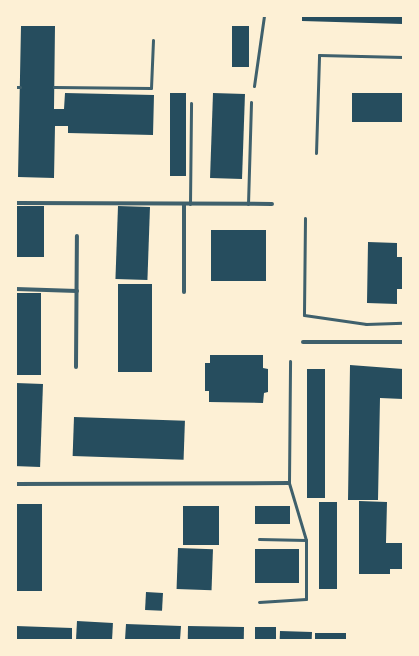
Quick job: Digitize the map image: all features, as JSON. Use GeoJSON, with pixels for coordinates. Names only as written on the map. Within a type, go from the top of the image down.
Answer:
{"type":"FeatureCollection","features":[{"type":"Feature","properties":{"kind":"street"},"geometry":{"type":"LineString","coordinates":[[16,203],[272,204]]}},
{"type":"Feature","properties":{"kind":"street"},"geometry":{"type":"LineString","coordinates":[[184,204],[184,292]]}},
{"type":"Feature","properties":{"kind":"street"},"geometry":{"type":"LineString","coordinates":[[76,367],[77,236]]}},
{"type":"Feature","properties":{"kind":"street"},"geometry":{"type":"LineString","coordinates":[[16,289],[77,291]]}},
{"type":"Feature","properties":{"kind":"street"},"geometry":{"type":"LineString","coordinates":[[303,342],[403,342]]}},
{"type":"Feature","properties":{"kind":"street"},"geometry":{"type":"LineString","coordinates":[[16,484],[289,483]]}},
{"type":"Feature","properties":{"kind":"lane"},"geometry":{"type":"LineString","coordinates":[[254,86],[264,16]]}},
{"type":"Feature","properties":{"kind":"lane"},"geometry":{"type":"LineString","coordinates":[[54,87],[151,88],[152,40]]}},
{"type":"Feature","properties":{"kind":"lane"},"geometry":{"type":"LineString","coordinates":[[316,153],[319,55],[403,58]]}},
{"type":"Feature","properties":{"kind":"lane"},"geometry":{"type":"LineString","coordinates":[[248,204],[251,102]]}},
{"type":"Feature","properties":{"kind":"lane"},"geometry":{"type":"LineString","coordinates":[[190,204],[191,103]]}},
{"type":"Feature","properties":{"kind":"lane"},"geometry":{"type":"LineString","coordinates":[[305,218],[304,315],[366,324],[403,323]]}},
{"type":"Feature","properties":{"kind":"lane"},"geometry":{"type":"LineString","coordinates":[[259,602],[306,599],[306,540],[289,483],[290,361]]}},
{"type":"Feature","properties":{"kind":"lane"},"geometry":{"type":"LineString","coordinates":[[258,540],[306,540]]}},
{"type":"Feature","properties":{"kind":"building"},"geometry":{"type":"Polygon","coordinates":[[[302,16],[403,16],[403,24],[302,21],[302,16]]]}},
{"type":"Feature","properties":{"kind":"building"},"geometry":{"type":"Polygon","coordinates":[[[21,26],[55,26],[54,109],[64,109],[65,93],[154,95],[153,135],[68,133],[68,126],[55,126],[54,178],[18,177],[21,26]]]}},
{"type":"Feature","properties":{"kind":"building"},"geometry":{"type":"Polygon","coordinates":[[[232,26],[249,26],[249,67],[232,67],[232,26]]]}},
{"type":"Feature","properties":{"kind":"building"},"geometry":{"type":"Polygon","coordinates":[[[170,93],[186,93],[186,176],[170,176],[170,93]]]}},
{"type":"Feature","properties":{"kind":"building"},"geometry":{"type":"Polygon","coordinates":[[[213,93],[245,94],[242,179],[210,178],[213,93]]]}},
{"type":"Feature","properties":{"kind":"building"},"geometry":{"type":"Polygon","coordinates":[[[352,93],[403,93],[403,122],[352,122],[352,93]]]}},
{"type":"Feature","properties":{"kind":"building"},"geometry":{"type":"Polygon","coordinates":[[[16,206],[44,206],[44,257],[16,257],[16,206]]]}},
{"type":"Feature","properties":{"kind":"building"},"geometry":{"type":"Polygon","coordinates":[[[118,206],[150,207],[147,280],[115,279],[118,206]]]}},
{"type":"Feature","properties":{"kind":"building"},"geometry":{"type":"Polygon","coordinates":[[[211,230],[266,230],[266,281],[211,281],[211,230]]]}},
{"type":"Feature","properties":{"kind":"building"},"geometry":{"type":"Polygon","coordinates":[[[368,242],[397,243],[397,257],[403,257],[403,289],[397,289],[397,304],[367,303],[368,242]]]}},
{"type":"Feature","properties":{"kind":"building"},"geometry":{"type":"Polygon","coordinates":[[[118,284],[152,284],[152,372],[118,372],[118,284]]]}},
{"type":"Feature","properties":{"kind":"building"},"geometry":{"type":"Polygon","coordinates":[[[16,293],[41,293],[41,375],[16,375],[16,293]]]}},
{"type":"Feature","properties":{"kind":"building"},"geometry":{"type":"Polygon","coordinates":[[[210,355],[263,355],[263,368],[268,369],[268,392],[264,393],[263,403],[209,402],[209,391],[205,391],[205,363],[210,363],[210,355]]]}},
{"type":"Feature","properties":{"kind":"building"},"geometry":{"type":"Polygon","coordinates":[[[350,365],[403,369],[403,399],[380,398],[378,500],[348,500],[350,365]]]}},
{"type":"Feature","properties":{"kind":"building"},"geometry":{"type":"Polygon","coordinates":[[[307,369],[325,369],[325,498],[307,498],[307,369]]]}},
{"type":"Feature","properties":{"kind":"building"},"geometry":{"type":"Polygon","coordinates":[[[16,383],[43,384],[40,467],[16,466],[16,383]]]}},
{"type":"Feature","properties":{"kind":"building"},"geometry":{"type":"Polygon","coordinates":[[[74,417],[185,421],[184,460],[73,456],[74,417]]]}},
{"type":"Feature","properties":{"kind":"building"},"geometry":{"type":"Polygon","coordinates":[[[359,501],[387,502],[386,543],[403,543],[403,569],[390,569],[390,574],[359,574],[359,501]]]}},
{"type":"Feature","properties":{"kind":"building"},"geometry":{"type":"Polygon","coordinates":[[[319,502],[337,502],[337,589],[319,589],[319,502]]]}},
{"type":"Feature","properties":{"kind":"building"},"geometry":{"type":"Polygon","coordinates":[[[16,504],[42,504],[42,591],[16,591],[16,504]]]}},
{"type":"Feature","properties":{"kind":"building"},"geometry":{"type":"Polygon","coordinates":[[[183,506],[219,506],[219,545],[183,545],[183,506]]]}},
{"type":"Feature","properties":{"kind":"building"},"geometry":{"type":"Polygon","coordinates":[[[255,506],[290,506],[290,524],[255,524],[255,506]]]}},
{"type":"Feature","properties":{"kind":"building"},"geometry":{"type":"Polygon","coordinates":[[[178,548],[213,549],[212,590],[177,589],[178,548]]]}},
{"type":"Feature","properties":{"kind":"building"},"geometry":{"type":"Polygon","coordinates":[[[255,549],[299,549],[299,583],[255,583],[255,549]]]}},
{"type":"Feature","properties":{"kind":"building"},"geometry":{"type":"Polygon","coordinates":[[[146,592],[163,593],[162,611],[145,610],[146,592]]]}},
{"type":"Feature","properties":{"kind":"building"},"geometry":{"type":"Polygon","coordinates":[[[77,621],[113,623],[112,640],[76,640],[77,621]]]}},
{"type":"Feature","properties":{"kind":"building"},"geometry":{"type":"Polygon","coordinates":[[[126,624],[181,626],[180,640],[125,640],[126,624]]]}},
{"type":"Feature","properties":{"kind":"building"},"geometry":{"type":"Polygon","coordinates":[[[16,626],[72,628],[72,640],[16,640],[16,626]]]}},
{"type":"Feature","properties":{"kind":"building"},"geometry":{"type":"Polygon","coordinates":[[[188,626],[244,627],[244,640],[188,640],[188,626]]]}},
{"type":"Feature","properties":{"kind":"building"},"geometry":{"type":"Polygon","coordinates":[[[255,627],[276,627],[276,640],[255,640],[255,627]]]}},
{"type":"Feature","properties":{"kind":"building"},"geometry":{"type":"Polygon","coordinates":[[[280,631],[312,632],[312,640],[280,640],[280,631]]]}},
{"type":"Feature","properties":{"kind":"building"},"geometry":{"type":"Polygon","coordinates":[[[315,633],[346,633],[346,640],[315,640],[315,633]]]}}]}
